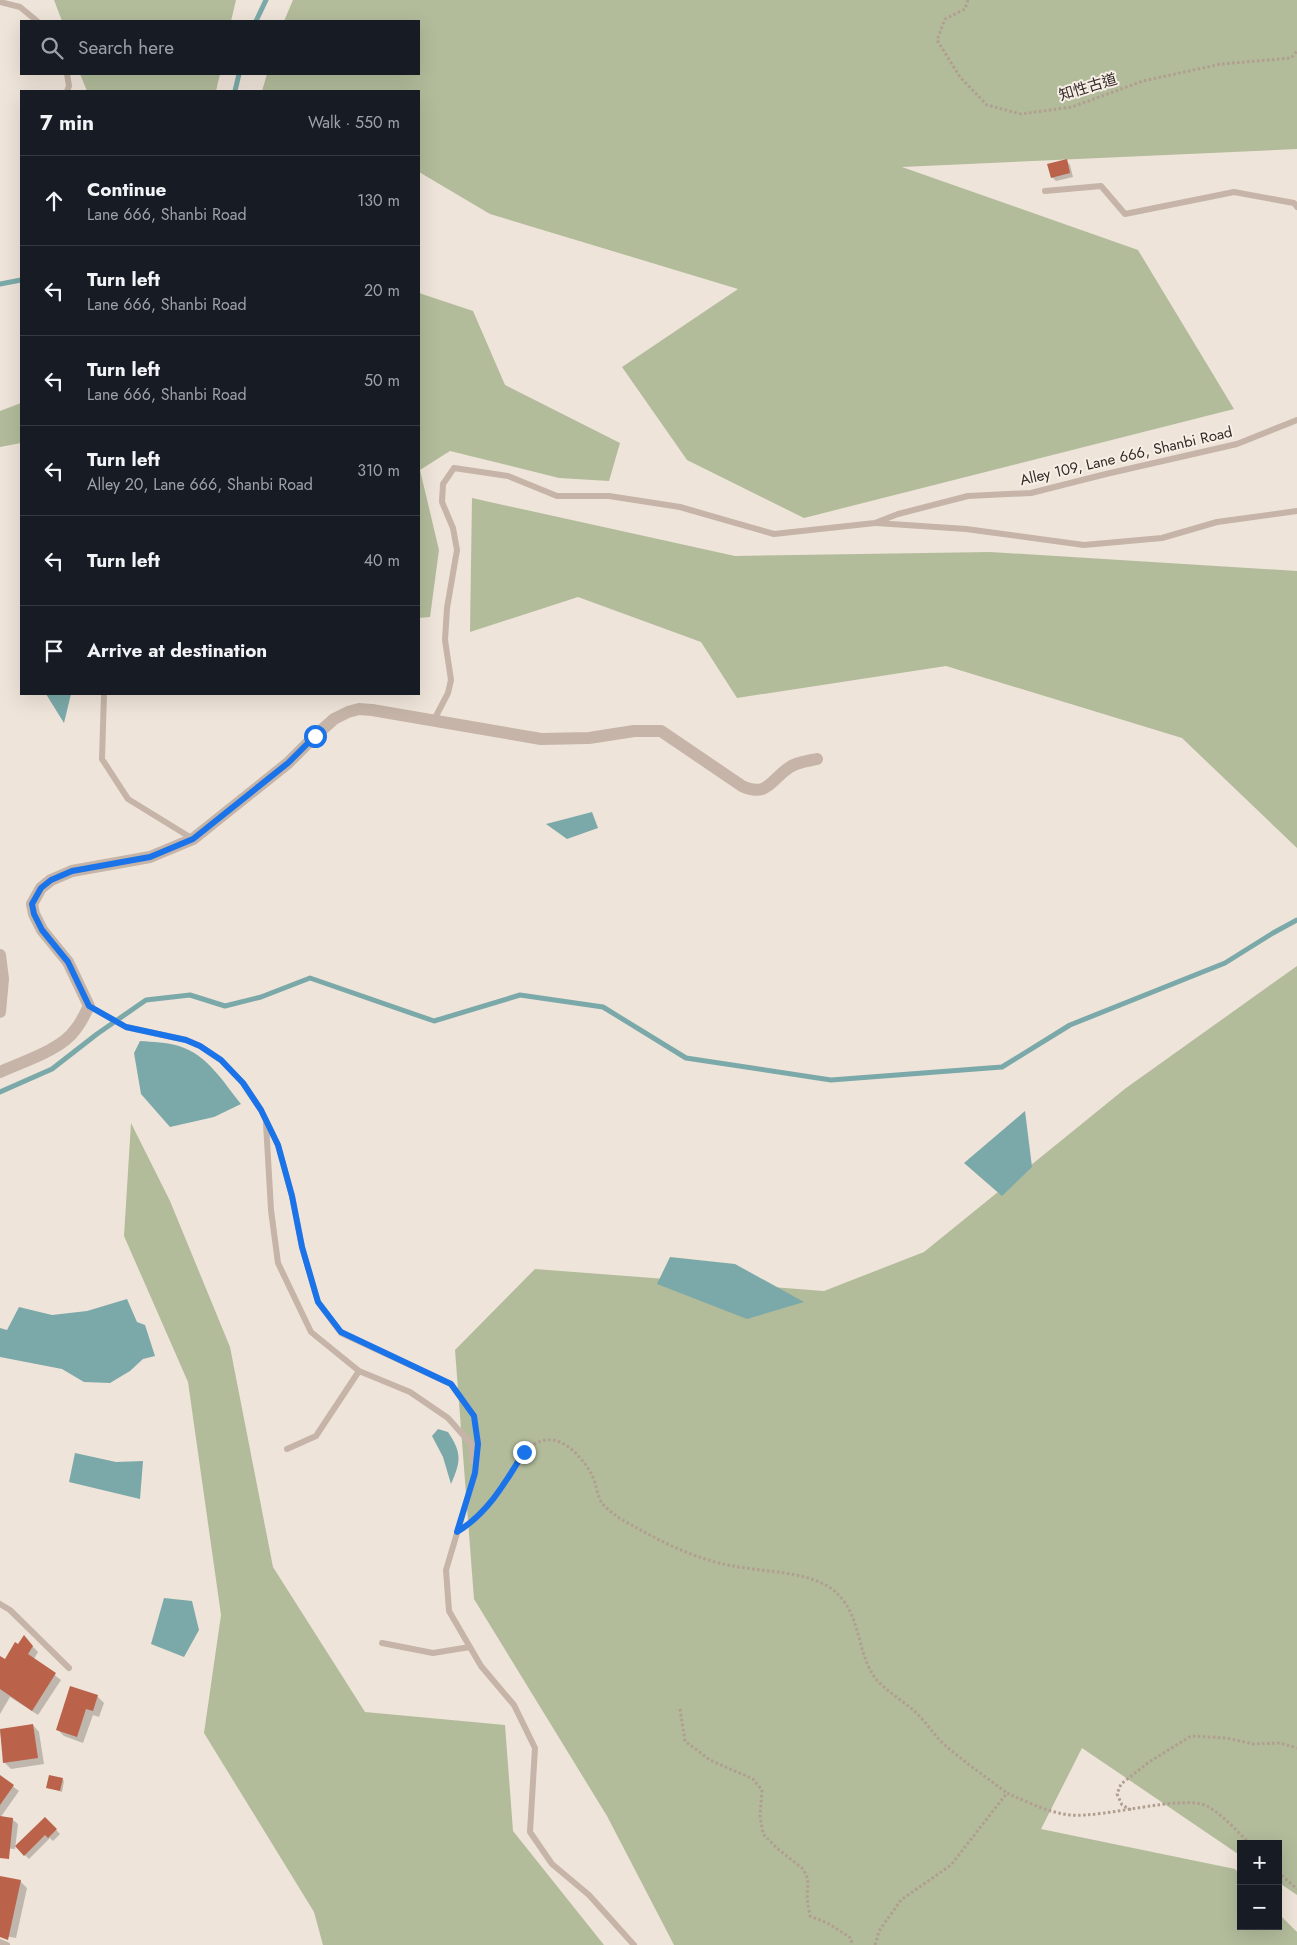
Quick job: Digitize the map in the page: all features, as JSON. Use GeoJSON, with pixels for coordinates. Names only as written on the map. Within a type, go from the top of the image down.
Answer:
{"type":"FeatureCollection","features":[{"type":"Feature","properties":{"kind":"street"},"geometry":{"type":"LineString","coordinates":[[0,1072],[49,1050],[60,1043],[74,1032],[89,1006],[68,962],[42,930],[34,914],[32,904],[41,888],[51,880],[72,871],[150,857],[193,839],[288,763],[325,726],[348,712],[359,709],[372,710],[541,739],[589,738],[634,731],[661,731],[752,791],[767,788],[777,777],[795,764],[817,758]]}},
{"type":"Feature","properties":{"kind":"street"},"geometry":{"type":"LineString","coordinates":[[0,955],[3,979],[0,1012]]}},
{"type":"Feature","properties":{"kind":"lane"},"geometry":{"type":"LineString","coordinates":[[0,2],[20,7],[35,20]]}},
{"type":"Feature","properties":{"kind":"lane"},"geometry":{"type":"LineString","coordinates":[[67,75],[67,90]]}},
{"type":"Feature","properties":{"kind":"lane"},"geometry":{"type":"LineString","coordinates":[[1045,191],[1101,186],[1125,214],[1234,192],[1294,203],[1297,207]]}},
{"type":"Feature","properties":{"kind":"lane","name":"Alley 109, Lane 666, Shanbi Road"},"geometry":{"type":"LineString","coordinates":[[434,720],[448,692],[451,680],[445,640],[447,608],[457,550],[453,528],[442,502],[443,484],[454,468],[508,476],[557,496],[609,496],[680,507],[774,534],[875,523],[898,514],[968,496],[1031,493],[1237,444],[1297,420]]}},
{"type":"Feature","properties":{"kind":"lane"},"geometry":{"type":"LineString","coordinates":[[875,523],[966,530],[1084,545],[1162,538],[1217,522],[1297,510]]}},
{"type":"Feature","properties":{"kind":"lane"},"geometry":{"type":"LineString","coordinates":[[104,695],[102,759],[128,799],[193,839]]}},
{"type":"Feature","properties":{"kind":"lane"},"geometry":{"type":"LineString","coordinates":[[89,1006],[117,1023],[138,1030],[186,1040],[200,1046],[221,1060],[243,1083],[278,1145],[292,1196],[302,1247],[318,1302],[341,1332],[451,1384],[474,1416],[478,1444],[475,1473],[446,1570],[449,1611],[481,1666],[514,1705],[535,1748],[530,1832],[552,1864],[589,1895],[634,1945]]}},
{"type":"Feature","properties":{"kind":"lane"},"geometry":{"type":"LineString","coordinates":[[266,1121],[270,1210],[278,1263],[311,1332],[359,1370],[410,1392],[448,1418],[471,1444],[475,1473]]}},
{"type":"Feature","properties":{"kind":"lane"},"geometry":{"type":"LineString","coordinates":[[287,1449],[316,1436],[359,1370]]}},
{"type":"Feature","properties":{"kind":"lane"},"geometry":{"type":"LineString","coordinates":[[0,1604],[10,1610],[69,1668]]}},
{"type":"Feature","properties":{"kind":"lane"},"geometry":{"type":"LineString","coordinates":[[382,1643],[433,1652],[470,1647]]}},
{"type":"Feature","properties":{"kind":"lane"},"geometry":{"type":"LineString","coordinates":[[0,1942],[6,1945]]}},
{"type":"Feature","properties":{"kind":"path","name":"知性古道"},"geometry":{"type":"LineString","coordinates":[[968,0],[965,9],[945,19],[938,40],[960,77],[988,105],[1021,114],[1072,107],[1143,82],[1220,64],[1291,58],[1297,51]]}},
{"type":"Feature","properties":{"kind":"path"},"geometry":{"type":"LineString","coordinates":[[457,1532],[471,1524],[499,1492],[524,1452],[533,1443],[548,1440],[562,1443],[578,1454],[591,1474],[601,1502],[616,1516],[659,1540],[687,1553],[732,1566],[819,1581],[832,1589],[843,1599],[850,1612],[858,1630],[864,1654],[876,1679],[916,1712],[945,1746],[1007,1793],[1043,1808],[1071,1815],[1095,1815],[1172,1804],[1195,1803],[1206,1806],[1245,1840]]}},
{"type":"Feature","properties":{"kind":"path"},"geometry":{"type":"LineString","coordinates":[[680,1708],[685,1741],[710,1760],[753,1779],[762,1790],[760,1815],[764,1834],[778,1849],[803,1869],[808,1879],[807,1898],[810,1916],[830,1924],[851,1938],[852,1945]]}},
{"type":"Feature","properties":{"kind":"path"},"geometry":{"type":"LineString","coordinates":[[1131,1810],[1122,1805],[1117,1794],[1121,1784],[1150,1762],[1191,1736],[1227,1738],[1253,1744],[1280,1743],[1297,1748]]}},
{"type":"Feature","properties":{"kind":"path"},"geometry":{"type":"LineString","coordinates":[[875,1945],[879,1931],[901,1900],[951,1865],[1007,1793]]}},
{"type":"Feature","properties":{"kind":"path"},"geometry":{"type":"LineString","coordinates":[[1282,1876],[1297,1889]]}},
{"type":"Feature","properties":{"kind":"green space"},"geometry":{"type":"Polygon","coordinates":[[[54,0],[236,0],[231,20],[62,20],[54,0]]]}},
{"type":"Feature","properties":{"kind":"green space"},"geometry":{"type":"Polygon","coordinates":[[[293,0],[1297,0],[1297,149],[902,167],[1138,250],[1234,409],[804,518],[687,460],[622,367],[738,289],[490,214],[420,173],[420,90],[262,90],[267,75],[420,75],[420,20],[284,20],[293,0]]]}},
{"type":"Feature","properties":{"kind":"green space"},"geometry":{"type":"Polygon","coordinates":[[[80,75],[220,75],[216,90],[87,90],[80,75]]]}},
{"type":"Feature","properties":{"kind":"green space"},"geometry":{"type":"Polygon","coordinates":[[[420,293],[473,311],[505,385],[620,443],[609,481],[559,478],[450,451],[420,470],[420,293]]]}},
{"type":"Feature","properties":{"kind":"green space"},"geometry":{"type":"Polygon","coordinates":[[[20,403],[20,443],[0,447],[0,411],[20,403]]]}},
{"type":"Feature","properties":{"kind":"green space"},"geometry":{"type":"Polygon","coordinates":[[[420,470],[439,550],[430,617],[420,618],[420,470]]]}},
{"type":"Feature","properties":{"kind":"green space"},"geometry":{"type":"Polygon","coordinates":[[[472,498],[735,556],[990,552],[1297,571],[1297,848],[1182,738],[946,666],[737,698],[701,642],[578,597],[470,632],[472,498]]]}},
{"type":"Feature","properties":{"kind":"green space"},"geometry":{"type":"Polygon","coordinates":[[[1297,966],[1297,1895],[1282,1885],[1282,1840],[1237,1840],[1237,1853],[1082,1748],[1041,1829],[1235,1869],[1237,1871],[1237,1930],[1282,1930],[1282,1917],[1297,1932],[1297,1945],[674,1945],[607,1816],[474,1599],[455,1350],[535,1269],[824,1291],[924,1252],[1126,1088],[1297,966]]]}},
{"type":"Feature","properties":{"kind":"green space"},"geometry":{"type":"Polygon","coordinates":[[[131,1123],[170,1201],[230,1347],[273,1567],[365,1712],[505,1725],[513,1831],[604,1945],[323,1945],[314,1912],[204,1733],[221,1615],[188,1382],[124,1236],[131,1123]]]}},
{"type":"Feature","properties":{"kind":"water"},"geometry":{"type":"Polygon","coordinates":[[[47,695],[71,695],[64,723],[47,695]]]}},
{"type":"Feature","properties":{"kind":"water"},"geometry":{"type":"Polygon","coordinates":[[[592,812],[598,828],[567,839],[546,824],[592,812]]]}},
{"type":"Feature","properties":{"kind":"water"},"geometry":{"type":"Polygon","coordinates":[[[140,1041],[160,1042],[189,1050],[214,1070],[241,1104],[214,1117],[170,1127],[141,1094],[134,1053],[140,1041]]]}},
{"type":"Feature","properties":{"kind":"water"},"geometry":{"type":"Polygon","coordinates":[[[1025,1111],[1032,1167],[1002,1196],[964,1163],[1025,1111]]]}},
{"type":"Feature","properties":{"kind":"water"},"geometry":{"type":"Polygon","coordinates":[[[670,1257],[735,1264],[804,1302],[747,1319],[657,1284],[670,1257]]]}},
{"type":"Feature","properties":{"kind":"water"},"geometry":{"type":"Polygon","coordinates":[[[127,1299],[137,1322],[145,1325],[155,1356],[143,1359],[130,1371],[110,1383],[84,1382],[62,1369],[0,1357],[0,1328],[7,1330],[19,1307],[52,1315],[87,1311],[127,1299]]]}},
{"type":"Feature","properties":{"kind":"water"},"geometry":{"type":"Polygon","coordinates":[[[438,1429],[448,1432],[458,1452],[457,1469],[451,1484],[443,1457],[432,1436],[438,1429]]]}},
{"type":"Feature","properties":{"kind":"water"},"geometry":{"type":"Polygon","coordinates":[[[75,1453],[116,1462],[143,1461],[140,1499],[69,1482],[75,1453]]]}},
{"type":"Feature","properties":{"kind":"water"},"geometry":{"type":"Polygon","coordinates":[[[164,1598],[192,1601],[199,1630],[184,1657],[151,1644],[164,1598]]]}},
{"type":"Feature","properties":{"kind":"building"},"geometry":{"type":"Polygon","coordinates":[[[1067,159],[1070,173],[1051,178],[1047,164],[1067,159]]]}},
{"type":"Feature","properties":{"kind":"building"},"geometry":{"type":"Polygon","coordinates":[[[24,1635],[33,1646],[28,1654],[56,1673],[32,1711],[0,1689],[0,1656],[5,1659],[15,1642],[18,1644],[24,1635]]]}},
{"type":"Feature","properties":{"kind":"building"},"geometry":{"type":"Polygon","coordinates":[[[70,1686],[98,1695],[93,1711],[86,1709],[77,1737],[56,1730],[70,1686]]]}},
{"type":"Feature","properties":{"kind":"building"},"geometry":{"type":"Polygon","coordinates":[[[33,1724],[38,1758],[3,1763],[0,1729],[33,1724]]]}},
{"type":"Feature","properties":{"kind":"building"},"geometry":{"type":"Polygon","coordinates":[[[0,1775],[14,1785],[0,1805],[0,1775]]]}},
{"type":"Feature","properties":{"kind":"building"},"geometry":{"type":"Polygon","coordinates":[[[49,1775],[63,1778],[60,1791],[46,1788],[49,1775]]]}},
{"type":"Feature","properties":{"kind":"building"},"geometry":{"type":"Polygon","coordinates":[[[0,1816],[13,1818],[9,1859],[0,1858],[0,1816]]]}},
{"type":"Feature","properties":{"kind":"building"},"geometry":{"type":"Polygon","coordinates":[[[45,1817],[57,1829],[48,1838],[45,1835],[24,1856],[15,1846],[45,1817]]]}},
{"type":"Feature","properties":{"kind":"building"},"geometry":{"type":"Polygon","coordinates":[[[0,1876],[21,1880],[8,1940],[0,1937],[0,1876]]]}},
{"type":"Feature","properties":{"kind":"waterway"},"geometry":{"type":"LineString","coordinates":[[256,20],[266,0]]}},
{"type":"Feature","properties":{"kind":"waterway"},"geometry":{"type":"LineString","coordinates":[[235,90],[239,75]]}},
{"type":"Feature","properties":{"kind":"waterway"},"geometry":{"type":"LineString","coordinates":[[0,284],[20,280]]}},
{"type":"Feature","properties":{"kind":"waterway"},"geometry":{"type":"LineString","coordinates":[[0,1092],[52,1069],[97,1034],[146,1000],[190,995],[225,1006],[261,997],[310,978],[434,1021],[520,995],[603,1007],[686,1058],[831,1080],[1002,1067],[1070,1025],[1225,963],[1297,920]]}},
{"type":"Feature","properties":{"kind":"route"},"geometry":{"type":"LineString","coordinates":[[315,736],[288,763],[193,839],[150,857],[72,871],[51,880],[41,888],[32,904],[34,914],[42,930],[68,962],[89,1006],[126,1027],[186,1040],[200,1046],[221,1060],[243,1083],[261,1110],[278,1145],[292,1196],[302,1247],[318,1302],[341,1332],[451,1384],[474,1416],[478,1444],[475,1473],[457,1532],[471,1524],[499,1492],[524,1452]]}}]}
